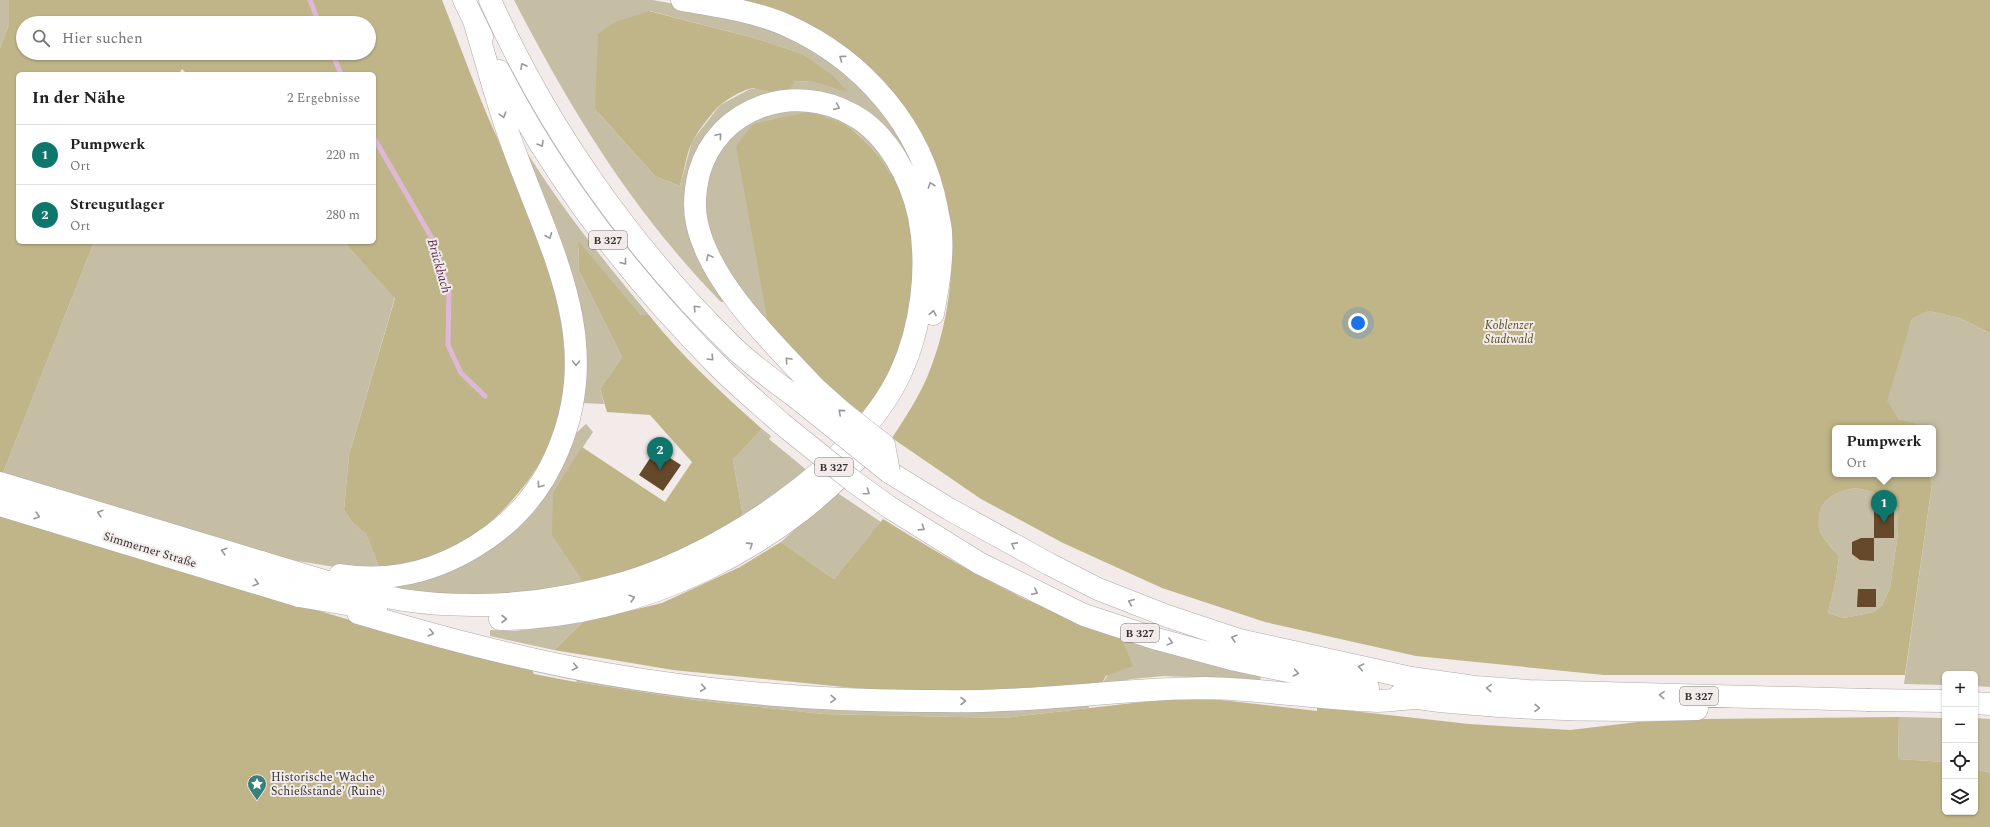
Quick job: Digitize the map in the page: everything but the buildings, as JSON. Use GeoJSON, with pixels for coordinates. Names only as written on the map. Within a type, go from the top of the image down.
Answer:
{"type":"FeatureCollection","features":[{"type":"Feature","properties":{"kind":"main road","name":"B 327"},"geometry":{"type":"LineString","coordinates":[[464,0],[508,87],[544,149],[583,208],[626,265],[673,319],[722,370],[814,452],[889,507],[979,563],[1084,615],[1157,639],[1231,659],[1414,698],[1528,708],[1629,711],[1739,708],[1869,700]]}},
{"type":"Feature","properties":{"kind":"main road","name":"B 327"},"geometry":{"type":"LineString","coordinates":[[490,0],[505,34],[557,129],[603,194],[645,249],[686,299],[732,347],[808,395],[889,472],[908,485],[1043,561],[1098,589],[1167,616],[1246,642],[1411,678],[1475,687],[1528,691],[1942,701]]}},
{"type":"Feature","properties":{"kind":"main road"},"geometry":{"type":"LineString","coordinates":[[299,596],[402,614],[453,619],[515,619],[568,613],[634,598],[691,577],[746,548],[784,524],[824,491],[860,458],[890,420],[915,378],[929,332],[940,278],[941,232],[933,189],[920,154],[902,122],[880,92],[845,60],[819,42],[787,25],[760,16],[682,0]]}},
{"type":"Feature","properties":{"kind":"main road"},"geometry":{"type":"LineString","coordinates":[[261,562],[354,577],[391,578],[436,566],[474,548],[506,525],[526,505],[545,479],[566,432],[575,394],[577,349],[569,305],[553,247],[511,141],[475,24]]}},
{"type":"Feature","properties":{"kind":"main road"},"geometry":{"type":"LineString","coordinates":[[261,562],[351,589],[403,600],[453,605],[515,604],[573,596],[630,581],[683,560],[737,532],[775,508],[811,479],[846,447],[877,413],[901,373],[916,328],[924,278],[922,232],[914,197],[900,164],[880,139],[858,117],[834,105],[807,99],[781,100],[759,107],[735,120],[716,139],[708,150],[702,164],[695,190],[694,207],[697,225],[707,254],[727,286],[808,395]]}},
{"type":"Feature","properties":{"kind":"main road","name":"Simmerner Straße"},"geometry":{"type":"LineString","coordinates":[[0,483],[261,562]]}},
{"type":"Feature","properties":{"kind":"main road","name":"Simmerner Straße"},"geometry":{"type":"LineString","coordinates":[[0,506],[299,596]]}},
{"type":"Feature","properties":{"kind":"main road"},"geometry":{"type":"LineString","coordinates":[[299,596],[404,627],[537,659],[607,674],[717,690],[816,698],[918,701],[1002,700],[1129,691],[1205,688],[1262,691],[1379,701],[1414,698]]}},
{"type":"Feature","properties":{"kind":"main road"},"geometry":{"type":"LineString","coordinates":[[1978,703],[1990,704]]}},
{"type":"Feature","properties":{"kind":"shaded area"},"geometry":{"type":"Polygon","coordinates":[[[0,0],[9,0],[9,25],[0,48],[0,0]]]}},
{"type":"Feature","properties":{"kind":"shaded area"},"geometry":{"type":"Polygon","coordinates":[[[514,0],[652,0],[681,5],[779,29],[856,76],[918,162],[914,178],[890,138],[783,93],[794,81],[813,82],[847,91],[803,54],[758,39],[650,11],[595,109],[655,176],[680,186],[692,141],[720,105],[750,89],[760,89],[775,95],[690,176],[725,302],[721,302],[689,268],[660,233],[606,159],[558,82],[514,0]]]}},
{"type":"Feature","properties":{"kind":"shaded area"},"geometry":{"type":"Polygon","coordinates":[[[815,109],[866,133],[895,168],[890,176],[887,169],[872,148],[860,136],[847,126],[826,117],[829,387],[788,351],[716,257],[701,201],[712,156],[746,120],[762,111],[815,109]]]}},
{"type":"Feature","properties":{"kind":"shaded area"},"geometry":{"type":"Polygon","coordinates":[[[525,149],[568,213],[599,254],[649,315],[641,315],[578,242],[579,271],[622,357],[600,389],[604,404],[582,403],[525,149]]]}},
{"type":"Feature","properties":{"kind":"shaded area"},"geometry":{"type":"Polygon","coordinates":[[[93,244],[346,244],[395,297],[349,455],[344,510],[352,522],[366,534],[380,569],[342,568],[291,560],[3,473],[93,244]]]}},
{"type":"Feature","properties":{"kind":"shaded area"},"geometry":{"type":"Polygon","coordinates":[[[1929,311],[1960,318],[1990,333],[1990,687],[1978,686],[1978,671],[1942,671],[1942,685],[1904,684],[1932,484],[1931,477],[1936,477],[1936,425],[1920,425],[1899,419],[1886,401],[1912,319],[1929,311]]]}},
{"type":"Feature","properties":{"kind":"shaded area"},"geometry":{"type":"Polygon","coordinates":[[[586,424],[593,432],[553,492],[586,586],[461,599],[378,585],[463,563],[575,434],[586,424]]]}},
{"type":"Feature","properties":{"kind":"shaded area"},"geometry":{"type":"Polygon","coordinates":[[[762,429],[771,436],[769,439],[809,472],[744,522],[733,460],[762,429]]]}},
{"type":"Feature","properties":{"kind":"shaded area"},"geometry":{"type":"Polygon","coordinates":[[[1855,488],[1869,491],[1892,500],[1898,509],[1898,533],[1890,588],[1882,605],[1874,612],[1844,618],[1828,613],[1836,579],[1839,556],[1820,532],[1819,516],[1823,504],[1832,496],[1855,488]]]}},
{"type":"Feature","properties":{"kind":"shaded area"},"geometry":{"type":"Polygon","coordinates":[[[836,492],[881,522],[834,579],[781,542],[836,492]]]}},
{"type":"Feature","properties":{"kind":"shaded area"},"geometry":{"type":"Polygon","coordinates":[[[583,622],[554,650],[490,636],[490,630],[514,631],[583,622]]]}},
{"type":"Feature","properties":{"kind":"shaded area"},"geometry":{"type":"Polygon","coordinates":[[[1122,639],[1261,677],[1260,680],[1164,676],[1132,679],[1101,685],[1126,649],[1122,639]]]}},
{"type":"Feature","properties":{"kind":"shaded area"},"geometry":{"type":"Polygon","coordinates":[[[574,674],[1088,703],[1089,708],[1004,718],[823,714],[695,700],[577,682],[574,674]]]}},
{"type":"Feature","properties":{"kind":"shaded area"},"geometry":{"type":"Polygon","coordinates":[[[1899,717],[1942,718],[1942,762],[1898,759],[1899,717]]]}},
{"type":"Feature","properties":{"kind":"shaded area"},"geometry":{"type":"Polygon","coordinates":[[[1978,718],[1990,719],[1990,773],[1978,770],[1978,718]]]}},
{"type":"Feature","properties":{"kind":"green space"},"geometry":{"type":"Polygon","coordinates":[[[9,0],[442,0],[533,225],[549,272],[560,319],[565,366],[560,411],[544,456],[514,498],[480,531],[451,551],[441,555],[380,569],[366,534],[352,522],[344,510],[349,455],[395,298],[346,244],[376,244],[376,72],[185,72],[182,69],[180,72],[16,72],[16,244],[93,244],[3,473],[0,472],[0,48],[9,25],[9,0]]]}},
{"type":"Feature","properties":{"kind":"green space","name":"Koblenzer Stadtwald"},"geometry":{"type":"Polygon","coordinates":[[[716,0],[1990,0],[1990,333],[1960,318],[1929,311],[1912,319],[1887,401],[1899,419],[1921,425],[1832,425],[1832,477],[1931,477],[1932,484],[1905,675],[1604,675],[1416,656],[1265,622],[1162,588],[1063,543],[981,499],[892,438],[912,407],[928,375],[940,341],[950,288],[952,252],[951,234],[879,81],[716,0]],[[1855,488],[1837,493],[1823,504],[1819,516],[1820,532],[1839,556],[1836,579],[1828,613],[1844,618],[1874,612],[1882,605],[1890,588],[1898,533],[1898,509],[1892,500],[1869,491],[1855,488]]]}},
{"type":"Feature","properties":{"kind":"green space"},"geometry":{"type":"Polygon","coordinates":[[[649,11],[758,39],[803,54],[832,75],[848,92],[813,82],[794,81],[786,93],[780,94],[755,89],[749,89],[742,92],[720,105],[697,134],[688,152],[680,186],[655,176],[595,109],[598,34],[615,22],[649,11]]]}},
{"type":"Feature","properties":{"kind":"green space"},"geometry":{"type":"Polygon","coordinates":[[[809,112],[847,126],[872,148],[887,168],[890,175],[895,168],[909,204],[916,291],[899,358],[865,416],[829,387],[768,323],[736,146],[753,124],[809,112]]]}},
{"type":"Feature","properties":{"kind":"green space"},"geometry":{"type":"Polygon","coordinates":[[[578,241],[641,315],[649,315],[689,360],[762,429],[733,460],[744,522],[682,554],[586,586],[552,535],[553,492],[582,447],[665,502],[692,462],[650,415],[607,412],[600,389],[622,357],[579,271],[578,241]]]}},
{"type":"Feature","properties":{"kind":"green space"},"geometry":{"type":"Polygon","coordinates":[[[0,515],[373,627],[529,665],[534,674],[695,700],[823,714],[1004,718],[1159,700],[1221,700],[1317,711],[1317,707],[1469,724],[1570,730],[1638,722],[1705,719],[1899,717],[1898,759],[1942,762],[1942,815],[1978,815],[1978,770],[1990,773],[1990,827],[0,827],[0,515]]]}},
{"type":"Feature","properties":{"kind":"green space"},"geometry":{"type":"Polygon","coordinates":[[[883,519],[918,541],[1008,591],[1122,639],[1133,666],[1106,676],[1101,685],[999,691],[884,691],[673,670],[554,650],[583,622],[662,603],[740,567],[781,542],[834,579],[883,519]]]}},
{"type":"Feature","properties":{"kind":"waterway","name":"Brückbach"},"geometry":{"type":"LineString","coordinates":[[310,0],[316,16]]}},
{"type":"Feature","properties":{"kind":"waterway","name":"Brückbach"},"geometry":{"type":"LineString","coordinates":[[335,60],[340,72]]}},
{"type":"Feature","properties":{"kind":"waterway","name":"Brückbach"},"geometry":{"type":"LineString","coordinates":[[376,141],[433,240],[449,291],[448,345],[461,373],[485,396]]}},
{"type":"Feature","properties":{"kind":"place","name":"Streugutlager"},"geometry":{"type":"Point","coordinates":[660,470]}},
{"type":"Feature","properties":{"kind":"place","name":"Pumpwerk"},"geometry":{"type":"Point","coordinates":[1884,523]}},
{"type":"Feature","properties":{"kind":"place","name":"Historische 'Wache Schießstände' (Ruine)"},"geometry":{"type":"Point","coordinates":[257,801]}}]}
